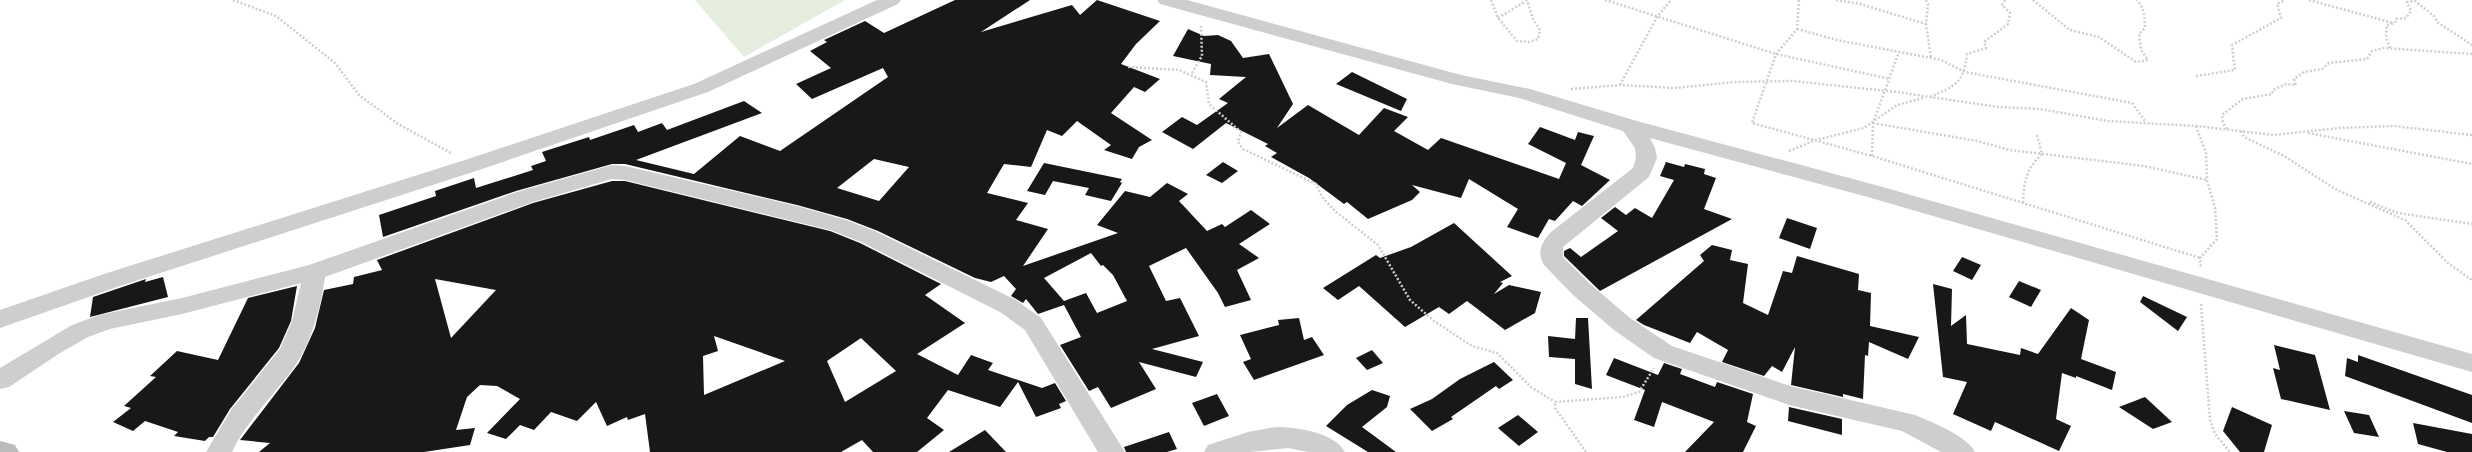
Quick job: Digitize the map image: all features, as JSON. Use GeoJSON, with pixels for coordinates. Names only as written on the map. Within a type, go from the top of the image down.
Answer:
{"type":"FeatureCollection","features":[{"type":"Feature","properties":{"kind":"main road"},"geometry":{"type":"LineString","coordinates":[[0,451],[6,452]]}},
{"type":"Feature","properties":{"kind":"street"},"geometry":{"type":"LineString","coordinates":[[0,319],[112,280],[472,165],[701,88],[892,0]]}},
{"type":"Feature","properties":{"kind":"street"},"geometry":{"type":"LineString","coordinates":[[1166,0],[1459,80],[1523,93],[1630,126],[2472,363]]}},
{"type":"Feature","properties":{"kind":"street"},"geometry":{"type":"LineString","coordinates":[[1630,126],[1647,152],[1648,159],[1642,172],[1559,237],[1552,245],[1552,259],[1582,289],[1622,324],[1663,352],[1789,395],[1906,422],[1924,429],[1962,452]]}},
{"type":"Feature","properties":{"kind":"street"},"geometry":{"type":"LineString","coordinates":[[0,380],[51,347],[80,331],[107,321],[182,306],[314,272],[518,199],[612,172],[625,173],[797,212],[869,237],[969,288],[1008,306],[1033,324],[1112,452]]}},
{"type":"Feature","properties":{"kind":"street"},"geometry":{"type":"LineString","coordinates":[[219,452],[226,435],[247,405],[282,366],[292,349],[304,321],[314,272]]}},
{"type":"Feature","properties":{"kind":"street"},"geometry":{"type":"LineString","coordinates":[[1217,452],[1275,436],[1292,436],[1332,452]]}},
{"type":"Feature","properties":{"kind":"path"},"geometry":{"type":"LineString","coordinates":[[233,0],[276,16],[335,63],[359,95],[398,124],[472,165]]}},
{"type":"Feature","properties":{"kind":"path"},"geometry":{"type":"LineString","coordinates":[[1491,0],[1498,18],[1517,41],[1529,42],[1538,39],[1540,30],[1526,1],[1498,18]]}},
{"type":"Feature","properties":{"kind":"path"},"geometry":{"type":"LineString","coordinates":[[1605,0],[1657,17],[1752,44],[1776,54],[1890,79]]}},
{"type":"Feature","properties":{"kind":"path"},"geometry":{"type":"LineString","coordinates":[[1620,85],[1657,17],[1671,0]]}},
{"type":"Feature","properties":{"kind":"path"},"geometry":{"type":"LineString","coordinates":[[1799,0],[1797,29],[1776,54],[1752,123],[1872,156],[2200,258]]}},
{"type":"Feature","properties":{"kind":"path"},"geometry":{"type":"LineString","coordinates":[[1836,0],[1860,4],[1926,24]]}},
{"type":"Feature","properties":{"kind":"path"},"geometry":{"type":"LineString","coordinates":[[1926,0],[1928,4],[1926,24],[1931,58]]}},
{"type":"Feature","properties":{"kind":"path"},"geometry":{"type":"LineString","coordinates":[[1769,164],[1805,143],[1843,134],[1873,124],[1901,103],[1926,97],[1954,87],[1965,72],[1967,54],[1986,48],[1984,42],[1987,38],[2008,26],[2010,13],[2002,5],[2005,0]]}},
{"type":"Feature","properties":{"kind":"path"},"geometry":{"type":"LineString","coordinates":[[2033,0],[2070,30],[2099,37],[2136,62],[2148,60],[2141,50],[2139,34],[2145,28],[2145,21],[2143,11],[2137,0]]}},
{"type":"Feature","properties":{"kind":"path"},"geometry":{"type":"LineString","coordinates":[[2196,76],[2206,76],[2206,73],[2235,70],[2232,45],[2254,31],[2281,18],[2277,4],[2285,0]]}},
{"type":"Feature","properties":{"kind":"path"},"geometry":{"type":"LineString","coordinates":[[2309,0],[2395,23]]}},
{"type":"Feature","properties":{"kind":"path"},"geometry":{"type":"LineString","coordinates":[[2390,48],[2386,37],[2387,25],[2395,23],[2396,19],[2406,18],[2411,11],[2407,2],[2414,0],[2435,17],[2437,22],[2472,45]]}},
{"type":"Feature","properties":{"kind":"path"},"geometry":{"type":"LineString","coordinates":[[1192,73],[1202,56],[1199,9]]}},
{"type":"Feature","properties":{"kind":"path"},"geometry":{"type":"LineString","coordinates":[[1797,29],[1837,40],[1941,60],[1965,72],[2132,103],[2145,122]]}},
{"type":"Feature","properties":{"kind":"path"},"geometry":{"type":"LineString","coordinates":[[2228,129],[2223,123],[2222,115],[2243,99],[2272,94],[2273,90],[2286,84],[2296,85],[2294,79],[2304,72],[2322,69],[2329,63],[2367,59],[2372,51],[2390,48],[2472,54]]}},
{"type":"Feature","properties":{"kind":"path"},"geometry":{"type":"LineString","coordinates":[[1872,156],[1873,124],[1899,52]]}},
{"type":"Feature","properties":{"kind":"path"},"geometry":{"type":"LineString","coordinates":[[1128,67],[1156,66],[1192,73],[1206,82],[1209,104],[1241,132],[1238,142],[1243,149],[1307,178],[1316,184],[1322,196],[1335,211],[1378,245],[1410,300],[1434,321],[1472,346],[1497,353],[1531,387],[1555,402],[1622,397],[1639,392],[1663,352]]}},
{"type":"Feature","properties":{"kind":"path"},"geometry":{"type":"LineString","coordinates":[[1568,89],[1620,85],[1675,88],[1734,82],[1793,81],[1886,91],[1998,107],[2040,109],[2108,121],[2145,122],[2228,129],[2274,135],[2304,133],[2339,128],[2394,126],[2472,135]]}},
{"type":"Feature","properties":{"kind":"path"},"geometry":{"type":"LineString","coordinates":[[1873,124],[1977,142],[2010,150],[2144,166],[2207,180]]}},
{"type":"Feature","properties":{"kind":"path"},"geometry":{"type":"LineString","coordinates":[[2240,131],[2244,137],[2284,156],[2325,183],[2368,202],[2388,214],[2405,220],[2449,264],[2472,280]]}},
{"type":"Feature","properties":{"kind":"path"},"geometry":{"type":"LineString","coordinates":[[2304,133],[2348,139],[2417,155],[2472,164]]}},
{"type":"Feature","properties":{"kind":"path"},"geometry":{"type":"LineString","coordinates":[[2037,135],[2042,154]]}},
{"type":"Feature","properties":{"kind":"path"},"geometry":{"type":"LineString","coordinates":[[2023,203],[2024,176],[2032,163],[2042,154]]}},
{"type":"Feature","properties":{"kind":"path"},"geometry":{"type":"LineString","coordinates":[[2368,202],[2379,204],[2398,213],[2472,224]]}},
{"type":"Feature","properties":{"kind":"path"},"geometry":{"type":"LineString","coordinates":[[1555,402],[1555,408],[1586,452]]}},
{"type":"Feature","properties":{"kind":"green space"},"geometry":{"type":"Polygon","coordinates":[[[695,0],[845,0],[744,57],[695,0]]]}},
{"type":"Feature","properties":{"kind":"building"},"geometry":{"type":"Polygon","coordinates":[[[955,0],[1030,0],[981,32],[1072,5],[1080,15],[1097,0],[1160,21],[1136,44],[1121,64],[1160,79],[1145,92],[1134,87],[1111,113],[1152,140],[1139,147],[1132,159],[1104,150],[1111,145],[1077,121],[1062,136],[1047,130],[1031,167],[1004,164],[987,193],[1028,203],[1016,220],[1048,229],[1023,266],[1118,233],[1097,225],[1125,191],[1150,197],[1167,183],[1188,194],[1179,201],[1207,231],[1222,224],[1225,227],[1251,210],[1270,224],[1239,244],[1259,258],[1237,270],[1251,300],[1225,307],[1218,293],[1186,248],[1149,266],[1166,301],[1180,298],[1199,336],[1152,349],[1203,362],[1196,377],[1139,362],[1156,389],[1111,408],[1098,387],[1089,391],[1060,345],[1081,337],[1064,305],[1038,314],[1026,299],[1023,303],[1011,296],[1016,289],[1004,276],[991,282],[975,278],[878,231],[847,219],[797,205],[625,164],[612,164],[516,191],[383,237],[379,215],[436,196],[435,191],[474,178],[476,188],[533,170],[531,166],[546,161],[542,152],[589,137],[590,140],[634,125],[638,132],[662,123],[667,130],[744,101],[762,113],[636,160],[694,174],[740,136],[780,151],[888,77],[883,68],[812,99],[796,84],[831,68],[810,51],[827,42],[824,40],[865,21],[884,33],[955,0]],[[874,159],[837,188],[879,201],[909,167],[874,159]],[[1091,253],[1044,278],[1064,301],[1086,293],[1097,313],[1127,301],[1113,275],[1103,265],[1101,266],[1091,253]]]}},
{"type":"Feature","properties":{"kind":"building"},"geometry":{"type":"Polygon","coordinates":[[[1188,29],[1204,36],[1218,35],[1231,41],[1243,58],[1269,54],[1293,104],[1277,128],[1308,105],[1359,135],[1384,108],[1408,117],[1394,131],[1428,150],[1441,138],[1559,179],[1566,163],[1528,144],[1540,127],[1575,140],[1578,132],[1594,136],[1581,165],[1610,180],[1582,206],[1573,201],[1555,221],[1549,219],[1538,238],[1507,227],[1518,209],[1469,179],[1461,198],[1412,185],[1420,192],[1412,200],[1368,219],[1347,202],[1344,204],[1309,178],[1271,157],[1277,153],[1265,146],[1268,144],[1226,123],[1193,149],[1162,132],[1182,117],[1197,125],[1228,103],[1219,99],[1246,77],[1210,75],[1211,64],[1173,56],[1188,29]]]}},
{"type":"Feature","properties":{"kind":"building"},"geometry":{"type":"Polygon","coordinates":[[[1352,72],[1407,99],[1401,111],[1336,84],[1352,72]]]}},
{"type":"Feature","properties":{"kind":"building"},"geometry":{"type":"Polygon","coordinates":[[[1223,162],[1238,171],[1222,183],[1206,175],[1223,162]]]}},
{"type":"Feature","properties":{"kind":"building"},"geometry":{"type":"Polygon","coordinates":[[[1666,162],[1684,167],[1685,164],[1705,169],[1704,174],[1716,178],[1704,209],[1732,219],[1600,291],[1564,256],[1564,251],[1570,248],[1581,257],[1618,231],[1601,218],[1615,207],[1626,215],[1635,208],[1652,218],[1674,180],[1660,176],[1666,162]]]}},
{"type":"Feature","properties":{"kind":"building"},"geometry":{"type":"Polygon","coordinates":[[[1044,163],[1122,179],[1120,182],[1122,183],[1111,201],[1085,195],[1089,188],[1053,181],[1045,195],[1027,191],[1044,163]]]}},
{"type":"Feature","properties":{"kind":"building"},"geometry":{"type":"Polygon","coordinates":[[[612,181],[625,181],[830,231],[860,243],[941,284],[925,295],[965,323],[917,354],[958,375],[971,355],[993,363],[988,370],[1042,388],[1055,383],[1066,401],[1059,404],[1061,408],[1036,417],[1018,382],[1000,407],[948,390],[927,418],[944,430],[917,452],[873,452],[862,440],[841,452],[650,452],[645,414],[628,420],[627,417],[607,426],[596,402],[577,421],[551,412],[534,430],[520,425],[506,439],[487,433],[520,399],[497,386],[480,385],[467,397],[456,430],[475,428],[470,445],[424,452],[259,452],[270,443],[240,440],[299,363],[315,328],[324,290],[353,284],[354,277],[382,270],[377,260],[533,203],[612,181]],[[435,279],[451,338],[496,290],[435,279]],[[714,336],[718,351],[703,356],[704,395],[785,361],[714,336]],[[861,338],[827,361],[845,402],[896,371],[861,338]]]}},
{"type":"Feature","properties":{"kind":"building"},"geometry":{"type":"Polygon","coordinates":[[[1787,218],[1817,228],[1810,249],[1779,238],[1787,218]]]}},
{"type":"Feature","properties":{"kind":"building"},"geometry":{"type":"Polygon","coordinates":[[[1454,223],[1512,276],[1500,282],[1503,283],[1494,294],[1509,285],[1541,292],[1535,313],[1505,330],[1467,301],[1449,314],[1439,307],[1405,327],[1359,286],[1338,300],[1323,288],[1376,255],[1380,258],[1411,247],[1454,223]]]}},
{"type":"Feature","properties":{"kind":"building"},"geometry":{"type":"Polygon","coordinates":[[[1712,245],[1732,250],[1730,260],[1748,264],[1743,303],[1768,315],[1783,271],[1792,273],[1797,256],[1859,274],[1858,290],[1871,293],[1870,326],[1919,337],[1908,359],[1869,342],[1868,356],[1865,355],[1863,399],[1843,394],[1843,397],[1791,385],[1795,347],[1782,372],[1772,366],[1764,376],[1722,362],[1728,350],[1697,332],[1690,343],[1644,325],[1636,320],[1704,261],[1700,255],[1712,245]]]}},
{"type":"Feature","properties":{"kind":"building"},"geometry":{"type":"Polygon","coordinates":[[[1962,257],[1981,265],[1972,280],[1953,271],[1962,257]]]}},
{"type":"Feature","properties":{"kind":"building"},"geometry":{"type":"Polygon","coordinates":[[[163,277],[168,297],[90,317],[93,297],[146,279],[145,282],[163,277]]]}},
{"type":"Feature","properties":{"kind":"building"},"geometry":{"type":"Polygon","coordinates":[[[2019,281],[2041,290],[2031,307],[2009,297],[2019,281]]]}},
{"type":"Feature","properties":{"kind":"building"},"geometry":{"type":"Polygon","coordinates":[[[1933,284],[1952,289],[1951,326],[1966,315],[1967,344],[2020,355],[2021,348],[2038,354],[2071,308],[2089,320],[2081,359],[2116,372],[2112,390],[2076,376],[2076,378],[2062,373],[2056,419],[2071,426],[2059,451],[1995,422],[1991,431],[1953,414],[1967,382],[1943,377],[1933,284]]]}},
{"type":"Feature","properties":{"kind":"building"},"geometry":{"type":"Polygon","coordinates":[[[297,286],[291,321],[279,348],[230,409],[213,437],[209,437],[205,441],[174,436],[178,432],[145,421],[133,431],[113,422],[131,408],[124,406],[156,377],[150,376],[177,351],[218,360],[248,298],[297,286]]]}},
{"type":"Feature","properties":{"kind":"building"},"geometry":{"type":"Polygon","coordinates":[[[2143,296],[2187,317],[2178,331],[2140,302],[2143,296]]]}},
{"type":"Feature","properties":{"kind":"building"},"geometry":{"type":"Polygon","coordinates":[[[1299,318],[1304,340],[1312,337],[1324,355],[1254,380],[1243,362],[1251,359],[1240,335],[1279,325],[1278,320],[1299,318]]]}},
{"type":"Feature","properties":{"kind":"building"},"geometry":{"type":"Polygon","coordinates":[[[1576,318],[1588,318],[1592,389],[1575,384],[1575,359],[1549,357],[1548,336],[1575,339],[1576,318]]]}},
{"type":"Feature","properties":{"kind":"building"},"geometry":{"type":"Polygon","coordinates":[[[2274,345],[2315,355],[2330,410],[2281,399],[2273,368],[2280,370],[2274,345]]]}},
{"type":"Feature","properties":{"kind":"building"},"geometry":{"type":"Polygon","coordinates":[[[1372,350],[1383,363],[1367,370],[1356,358],[1372,350]]]}},
{"type":"Feature","properties":{"kind":"building"},"geometry":{"type":"Polygon","coordinates":[[[2358,355],[2472,395],[2472,423],[2345,376],[2347,358],[2358,362],[2358,355]]]}},
{"type":"Feature","properties":{"kind":"building"},"geometry":{"type":"Polygon","coordinates":[[[1614,358],[1658,375],[1664,363],[1682,369],[1680,374],[1715,387],[1717,382],[1753,394],[1747,422],[1756,426],[1743,452],[1685,452],[1714,422],[1662,402],[1654,427],[1634,420],[1645,390],[1606,375],[1614,358]]]}},
{"type":"Feature","properties":{"kind":"building"},"geometry":{"type":"Polygon","coordinates":[[[1494,362],[1513,380],[1499,389],[1496,386],[1451,417],[1453,419],[1432,431],[1410,409],[1432,399],[1460,379],[1494,362]]]}},
{"type":"Feature","properties":{"kind":"building"},"geometry":{"type":"Polygon","coordinates":[[[1372,390],[1390,396],[1387,407],[1362,427],[1396,452],[1368,452],[1326,426],[1347,405],[1372,390]]]}},
{"type":"Feature","properties":{"kind":"building"},"geometry":{"type":"Polygon","coordinates":[[[1217,394],[1229,416],[1204,426],[1192,403],[1217,394]]]}},
{"type":"Feature","properties":{"kind":"building"},"geometry":{"type":"Polygon","coordinates":[[[2145,397],[2172,422],[2153,429],[2119,407],[2145,397]]]}},
{"type":"Feature","properties":{"kind":"building"},"geometry":{"type":"Polygon","coordinates":[[[1789,407],[1842,419],[1842,435],[1788,421],[1789,407]]]}},
{"type":"Feature","properties":{"kind":"building"},"geometry":{"type":"Polygon","coordinates":[[[2232,407],[2272,425],[2264,452],[2240,452],[2223,431],[2232,407]]]}},
{"type":"Feature","properties":{"kind":"building"},"geometry":{"type":"Polygon","coordinates":[[[2344,411],[2369,415],[2379,437],[2354,433],[2344,411]]]}},
{"type":"Feature","properties":{"kind":"building"},"geometry":{"type":"Polygon","coordinates":[[[1518,415],[1538,432],[1519,446],[1498,428],[1518,415]]]}},
{"type":"Feature","properties":{"kind":"building"},"geometry":{"type":"Polygon","coordinates":[[[2413,423],[2472,434],[2472,452],[2447,452],[2418,444],[2413,423]]]}},
{"type":"Feature","properties":{"kind":"building"},"geometry":{"type":"Polygon","coordinates":[[[985,430],[1006,452],[949,452],[985,430]]]}},
{"type":"Feature","properties":{"kind":"building"},"geometry":{"type":"Polygon","coordinates":[[[1169,432],[1177,449],[1167,452],[1126,452],[1124,447],[1169,432]]]}}]}
